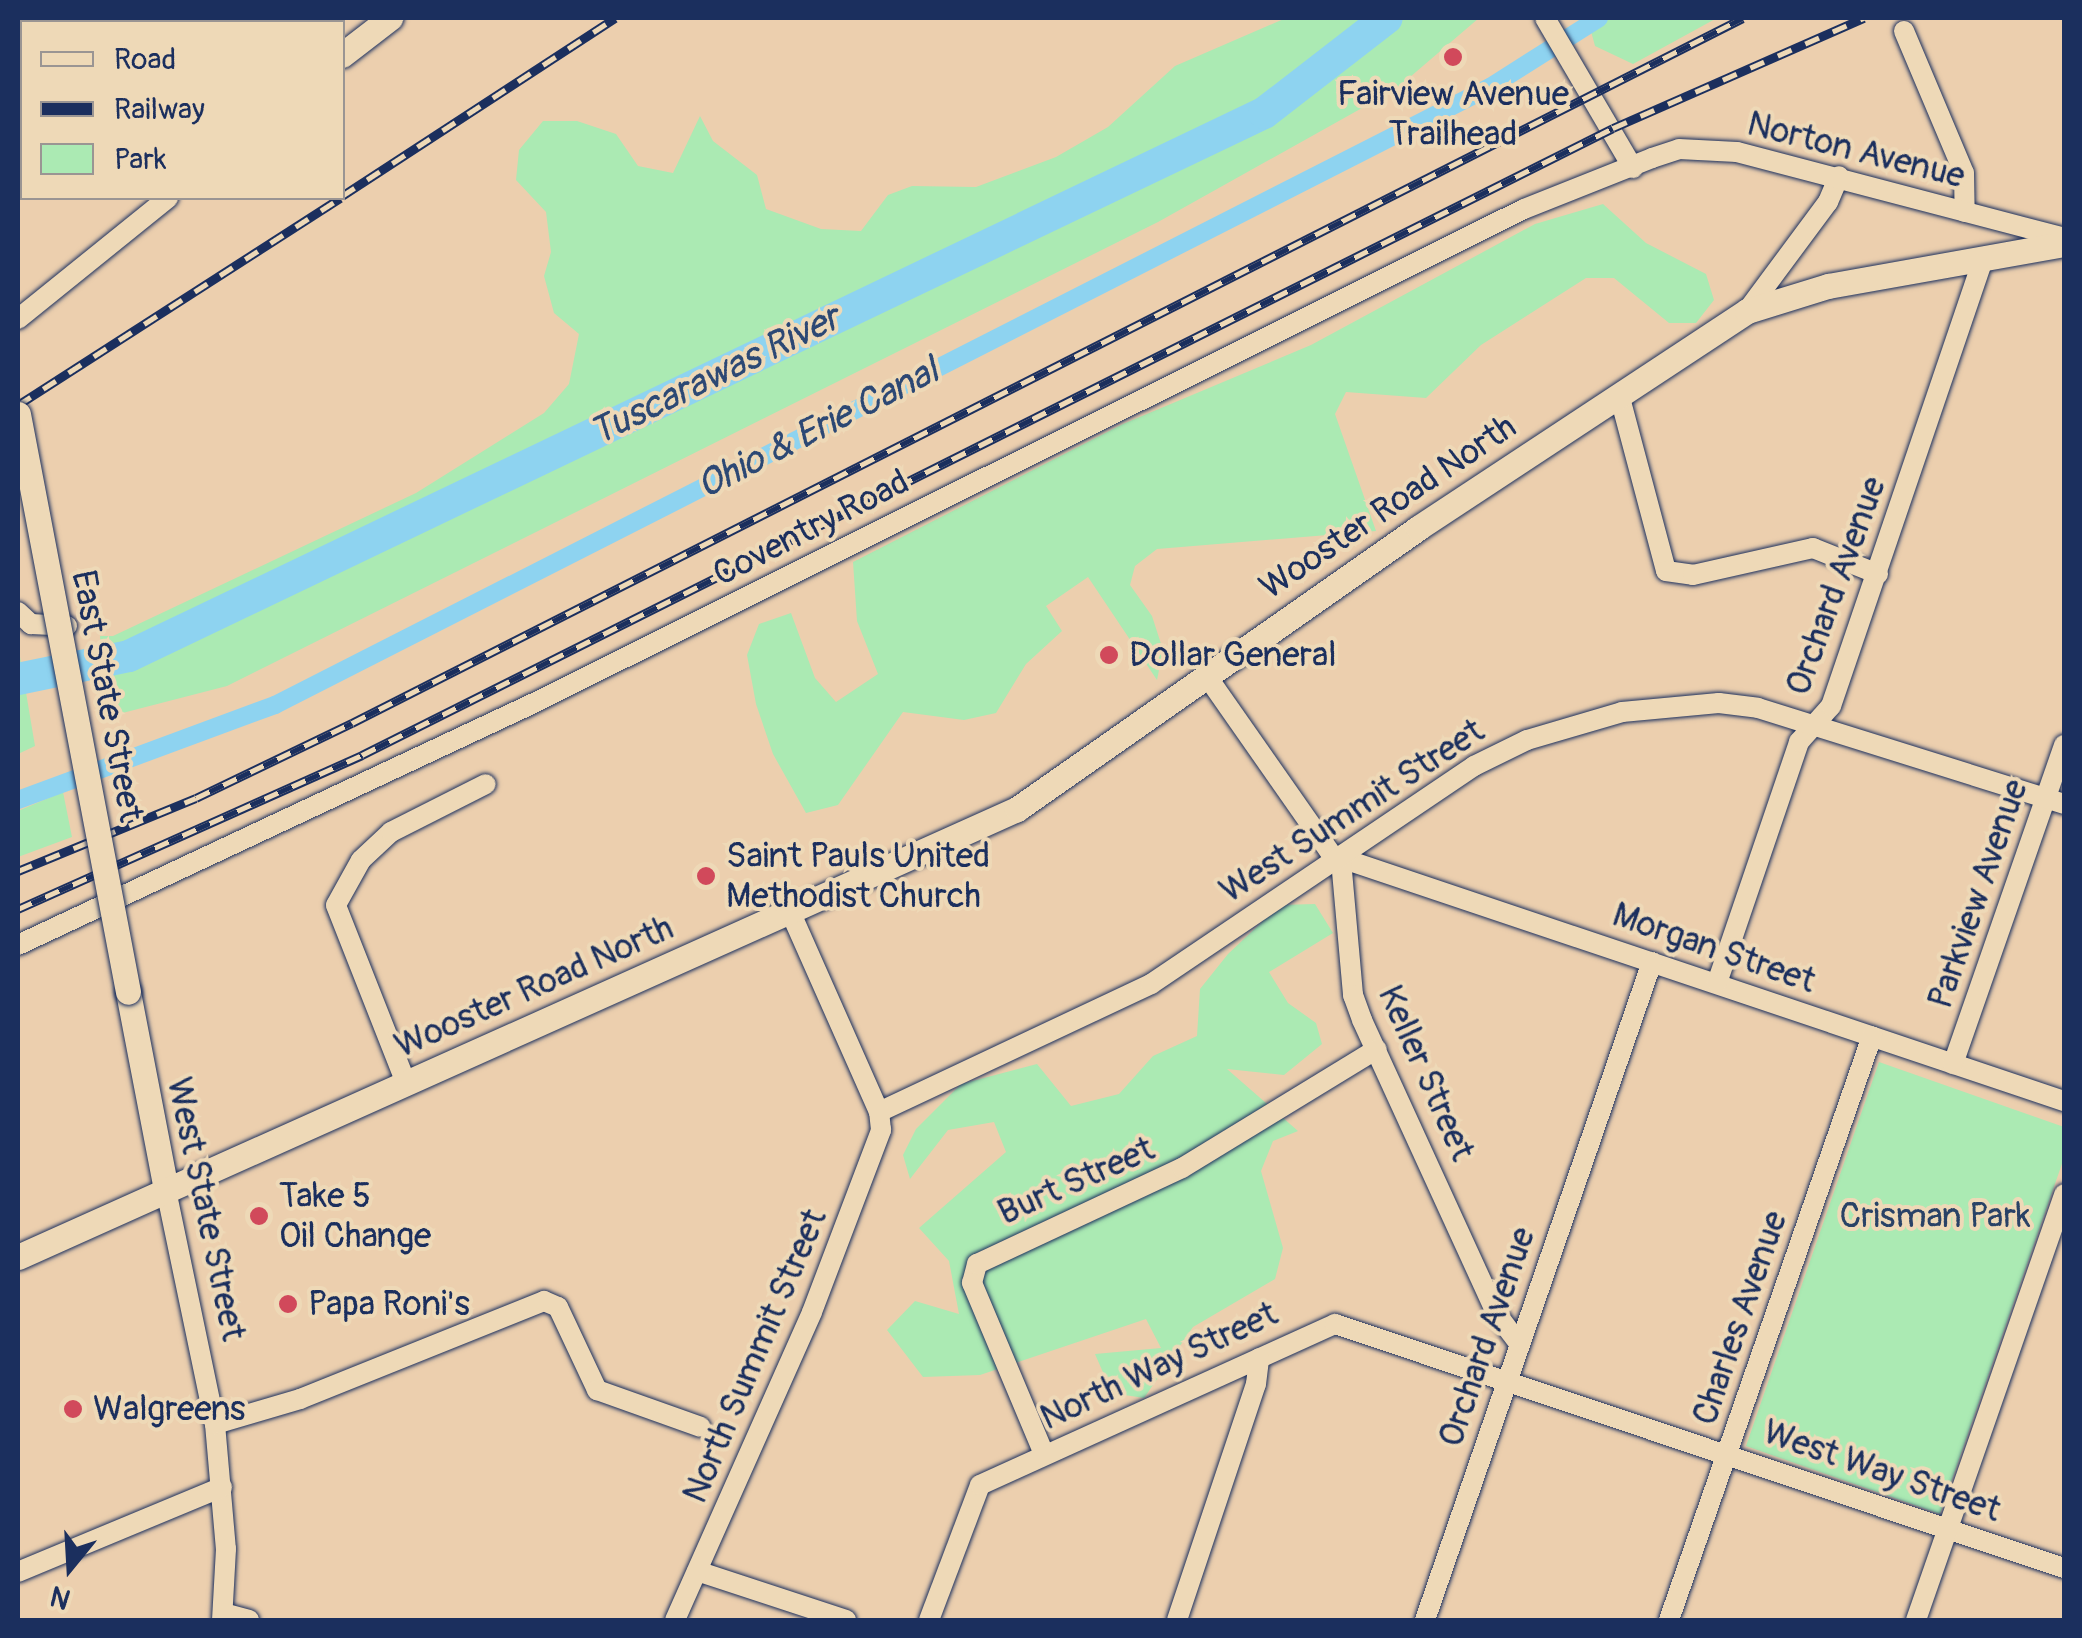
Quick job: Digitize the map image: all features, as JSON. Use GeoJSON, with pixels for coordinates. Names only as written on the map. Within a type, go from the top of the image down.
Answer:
{"type":"FeatureCollection","features":[{"type":"Feature","properties":{"kind":"main road"},"geometry":{"type":"LineString","coordinates":[[345,53],[390,18]]}},
{"type":"Feature","properties":{"kind":"main road","name":"Wooster Road North"},"geometry":{"type":"LineString","coordinates":[[18,1257],[1017,809],[1206,674],[1747,311],[1828,286],[2064,241]]}},
{"type":"Feature","properties":{"kind":"main road","name":"East State Street"},"geometry":{"type":"LineString","coordinates":[[18,414],[128,992]]}},
{"type":"Feature","properties":{"kind":"main road","name":"West State Street"},"geometry":{"type":"LineString","coordinates":[[128,992],[166,1190]]}},
{"type":"Feature","properties":{"kind":"street"},"geometry":{"type":"LineString","coordinates":[[1547,20],[1585,79],[1633,168]]}},
{"type":"Feature","properties":{"kind":"street"},"geometry":{"type":"LineString","coordinates":[[1904,31],[1964,174],[1965,212]]}},
{"type":"Feature","properties":{"kind":"street","name":"Norton Avenue"},"geometry":{"type":"LineString","coordinates":[[1633,168],[1680,149],[1704,147],[1839,176],[2064,241]]}},
{"type":"Feature","properties":{"kind":"street","name":"Coventry Road"},"geometry":{"type":"LineString","coordinates":[[18,945],[536,702],[1524,209],[1633,168]]}},
{"type":"Feature","properties":{"kind":"street"},"geometry":{"type":"LineString","coordinates":[[1747,311],[1828,202],[1839,176]]}},
{"type":"Feature","properties":{"kind":"street"},"geometry":{"type":"LineString","coordinates":[[18,319],[166,200]]}},
{"type":"Feature","properties":{"kind":"street","name":"Orchard Avenue"},"geometry":{"type":"LineString","coordinates":[[1717,983],[1799,742],[1805,730],[1822,723],[1878,574],[1984,257]]}},
{"type":"Feature","properties":{"kind":"street"},"geometry":{"type":"LineString","coordinates":[[1618,394],[1666,571],[1693,575],[1813,548],[1878,574]]}},
{"type":"Feature","properties":{"kind":"street"},"geometry":{"type":"LineString","coordinates":[[18,612],[31,624],[67,626]]}},
{"type":"Feature","properties":{"kind":"street"},"geometry":{"type":"LineString","coordinates":[[1206,674],[1322,844],[1341,860]]}},
{"type":"Feature","properties":{"kind":"street","name":"West Summit Street"},"geometry":{"type":"LineString","coordinates":[[880,1112],[1124,999],[1341,860],[1474,766],[1527,740],[1622,712],[1719,703],[1822,723],[2056,801]]}},
{"type":"Feature","properties":{"kind":"street","name":"Parkview Avenue"},"geometry":{"type":"LineString","coordinates":[[1952,1064],[2056,801],[2064,745]]}},
{"type":"Feature","properties":{"kind":"street"},"geometry":{"type":"LineString","coordinates":[[406,1084],[336,904],[361,860],[391,832],[486,784]]}},
{"type":"Feature","properties":{"kind":"street","name":"Morgan Street"},"geometry":{"type":"LineString","coordinates":[[1341,860],[2064,1101]]}},
{"type":"Feature","properties":{"kind":"street","name":"Keller Street"},"geometry":{"type":"LineString","coordinates":[[1341,860],[1354,995],[1496,1314],[1518,1344]]}},
{"type":"Feature","properties":{"kind":"street"},"geometry":{"type":"LineString","coordinates":[[790,910],[880,1112]]}},
{"type":"Feature","properties":{"kind":"street","name":"Orchard Avenue"},"geometry":{"type":"LineString","coordinates":[[1425,1620],[1652,962]]}},
{"type":"Feature","properties":{"kind":"street","name":"Charles Avenue"},"geometry":{"type":"LineString","coordinates":[[1669,1620],[1872,1036]]}},
{"type":"Feature","properties":{"kind":"street","name":"Burt Street"},"geometry":{"type":"LineString","coordinates":[[1044,1454],[972,1283],[977,1264],[1182,1168],[1377,1049]]}},
{"type":"Feature","properties":{"kind":"street","name":"North Summit Street"},"geometry":{"type":"LineString","coordinates":[[675,1620],[812,1312],[876,1148],[880,1112]]}},
{"type":"Feature","properties":{"kind":"street","name":"West State Street"},"geometry":{"type":"LineString","coordinates":[[166,1190],[215,1424],[222,1487],[222,1617]]}},
{"type":"Feature","properties":{"kind":"street"},"geometry":{"type":"LineString","coordinates":[[1916,1620],[2064,1194]]}},
{"type":"Feature","properties":{"kind":"street"},"geometry":{"type":"LineString","coordinates":[[215,1424],[300,1399],[544,1301],[558,1307],[597,1390],[700,1427]]}},
{"type":"Feature","properties":{"kind":"street","name":"North Way Street"},"geometry":{"type":"LineString","coordinates":[[929,1620],[973,1492],[1044,1454],[1335,1324],[1506,1379]]}},
{"type":"Feature","properties":{"kind":"street"},"geometry":{"type":"LineString","coordinates":[[1177,1620],[1256,1384],[1258,1358]]}},
{"type":"Feature","properties":{"kind":"street","name":"West Way Street"},"geometry":{"type":"LineString","coordinates":[[1506,1379],[2064,1568]]}},
{"type":"Feature","properties":{"kind":"street"},"geometry":{"type":"LineString","coordinates":[[18,1572],[222,1487]]}},
{"type":"Feature","properties":{"kind":"street"},"geometry":{"type":"LineString","coordinates":[[698,1571],[846,1620]]}},
{"type":"Feature","properties":{"kind":"street"},"geometry":{"type":"LineString","coordinates":[[222,1617],[249,1620]]}},
{"type":"Feature","properties":{"kind":"green space"},"geometry":{"type":"Polygon","coordinates":[[[1286,18],[1479,18],[1396,89],[1158,222],[227,686],[107,717],[100,636],[113,636],[416,493],[544,413],[569,384],[579,334],[554,313],[544,276],[551,252],[546,212],[516,180],[519,150],[543,121],[577,121],[616,134],[638,166],[673,173],[700,116],[713,141],[757,175],[766,209],[821,229],[861,231],[888,195],[912,186],[976,187],[1056,157],[1108,127],[1175,66],[1286,18]]]}},
{"type":"Feature","properties":{"kind":"green space"},"geometry":{"type":"Polygon","coordinates":[[[1600,18],[1717,18],[1633,64],[1595,46],[1589,24],[1600,18]]]}},
{"type":"Feature","properties":{"kind":"green space"},"geometry":{"type":"Polygon","coordinates":[[[1603,204],[1646,243],[1706,274],[1714,300],[1696,323],[1669,323],[1614,278],[1586,278],[1481,345],[1426,398],[1346,392],[1335,414],[1376,531],[1157,549],[1135,566],[1130,585],[1152,616],[1163,650],[1157,680],[1088,577],[1046,606],[1062,631],[1026,664],[996,713],[964,720],[903,712],[838,805],[806,813],[773,754],[756,704],[747,655],[759,624],[791,613],[815,678],[836,702],[878,674],[857,621],[853,562],[1123,424],[1311,345],[1535,224],[1603,204]]]}},
{"type":"Feature","properties":{"kind":"green space"},"geometry":{"type":"Polygon","coordinates":[[[18,645],[35,746],[18,754],[18,645]]]}},
{"type":"Feature","properties":{"kind":"green space"},"geometry":{"type":"Polygon","coordinates":[[[63,792],[72,837],[18,857],[18,811],[63,792]]]}},
{"type":"Feature","properties":{"kind":"green space"},"geometry":{"type":"Polygon","coordinates":[[[1315,904],[1333,933],[1269,972],[1288,1003],[1316,1023],[1322,1044],[1284,1075],[1227,1069],[1298,1131],[1273,1141],[1261,1171],[1283,1248],[1275,1279],[1193,1327],[1144,1398],[1112,1393],[1095,1354],[1161,1348],[1146,1319],[980,1375],[923,1377],[887,1330],[915,1301],[959,1314],[949,1261],[919,1228],[1006,1152],[994,1122],[948,1130],[910,1179],[903,1155],[916,1129],[961,1084],[1037,1064],[1071,1106],[1119,1094],[1153,1056],[1197,1036],[1200,989],[1228,954],[1280,905],[1315,904]]]}},
{"type":"Feature","properties":{"kind":"green space","name":"Crisman Park"},"geometry":{"type":"Polygon","coordinates":[[[1879,1062],[2064,1127],[2064,1158],[1940,1514],[1746,1446],[1879,1062]]]}},
{"type":"Feature","properties":{"kind":"waterway","name":"Tuscarawas River"},"geometry":{"type":"LineString","coordinates":[[18,679],[129,656],[1264,113],[1387,18]]}},
{"type":"Feature","properties":{"kind":"waterway","name":"Ohio & Erie Canal"},"geometry":{"type":"LineString","coordinates":[[18,800],[275,705],[1490,87],[1599,18]]}},
{"type":"Feature","properties":{"kind":"railway"},"geometry":{"type":"LineString","coordinates":[[345,194],[615,18]]}},
{"type":"Feature","properties":{"kind":"railway"},"geometry":{"type":"LineString","coordinates":[[18,871],[196,798],[352,723],[1743,18]]}},
{"type":"Feature","properties":{"kind":"railway"},"geometry":{"type":"LineString","coordinates":[[18,909],[362,755],[1613,128],[1864,18]]}},
{"type":"Feature","properties":{"kind":"railway"},"geometry":{"type":"LineString","coordinates":[[18,405],[337,200]]}},
{"type":"Feature","properties":{"kind":"place","name":"Fairview Avenue Trailhead"},"geometry":{"type":"Point","coordinates":[1453,57]}},
{"type":"Feature","properties":{"kind":"place","name":"Dollar General"},"geometry":{"type":"Point","coordinates":[1109,655]}},
{"type":"Feature","properties":{"kind":"place","name":"Saint Pauls United Methodist Church"},"geometry":{"type":"Point","coordinates":[706,876]}},
{"type":"Feature","properties":{"kind":"place","name":"Take 5 Oil Change"},"geometry":{"type":"Point","coordinates":[259,1216]}},
{"type":"Feature","properties":{"kind":"place","name":"Papa Roni's"},"geometry":{"type":"Point","coordinates":[288,1304]}},
{"type":"Feature","properties":{"kind":"place","name":"Walgreens"},"geometry":{"type":"Point","coordinates":[73,1409]}}]}
